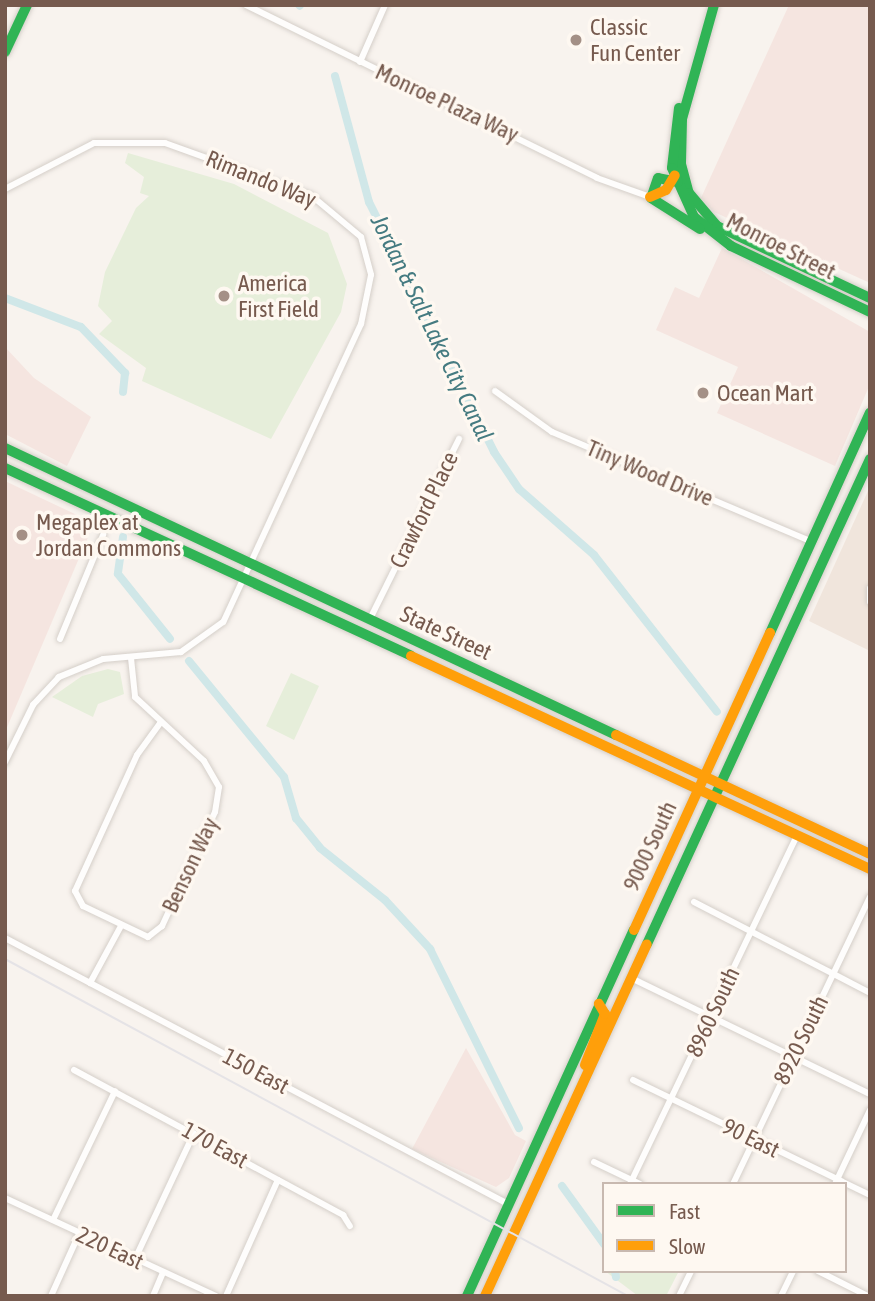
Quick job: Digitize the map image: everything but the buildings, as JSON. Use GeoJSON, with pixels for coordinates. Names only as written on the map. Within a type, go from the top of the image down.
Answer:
{"type":"FeatureCollection","features":[{"type":"Feature","properties":{"kind":"main road"},"geometry":{"type":"LineString","coordinates":[[5,52],[27,5]]}},
{"type":"Feature","properties":{"kind":"main road","name":"Monroe Street"},"geometry":{"type":"LineString","coordinates":[[714,5],[691,82],[672,133],[674,179],[690,212],[731,246],[870,312]]}},
{"type":"Feature","properties":{"kind":"main road","name":"Monroe Street"},"geometry":{"type":"LineString","coordinates":[[691,82],[681,164],[689,194],[707,219],[870,298]]}},
{"type":"Feature","properties":{"kind":"main road"},"geometry":{"type":"LineString","coordinates":[[707,219],[674,179],[650,197],[731,246]]}},
{"type":"Feature","properties":{"kind":"main road","name":"9000 South"},"geometry":{"type":"LineString","coordinates":[[467,1296],[870,414]]}},
{"type":"Feature","properties":{"kind":"main road","name":"State Street"},"geometry":{"type":"LineString","coordinates":[[5,448],[870,854]]}},
{"type":"Feature","properties":{"kind":"main road","name":"9000 South"},"geometry":{"type":"LineString","coordinates":[[485,1296],[711,800],[870,460]]}},
{"type":"Feature","properties":{"kind":"main road","name":"State Street"},"geometry":{"type":"LineString","coordinates":[[5,468],[247,578],[711,800],[870,869]]}},
{"type":"Feature","properties":{"kind":"main road"},"geometry":{"type":"LineString","coordinates":[[582,1082],[605,1014],[599,1004]]}},
{"type":"Feature","properties":{"kind":"main road"},"geometry":{"type":"LineString","coordinates":[[508,1205],[540,1175]]}},
{"type":"Feature","properties":{"kind":"street","name":"Monroe Plaza Way"},"geometry":{"type":"LineString","coordinates":[[246,5],[597,178],[650,197]]}},
{"type":"Feature","properties":{"kind":"street"},"geometry":{"type":"LineString","coordinates":[[360,62],[385,5]]}},
{"type":"Feature","properties":{"kind":"street","name":"Rimando Way"},"geometry":{"type":"LineString","coordinates":[[5,189],[94,143],[164,142],[312,197],[362,237],[371,275],[366,311],[247,578],[223,622],[203,640],[165,656],[87,663],[49,685],[5,762]]}},
{"type":"Feature","properties":{"kind":"street","name":"Tiny Wood Drive"},"geometry":{"type":"LineString","coordinates":[[495,391],[552,432],[813,542]]}},
{"type":"Feature","properties":{"kind":"street","name":"Crawford Place"},"geometry":{"type":"LineString","coordinates":[[370,619],[459,439]]}},
{"type":"Feature","properties":{"kind":"street"},"geometry":{"type":"LineString","coordinates":[[60,639],[103,536]]}},
{"type":"Feature","properties":{"kind":"street"},"geometry":{"type":"LineString","coordinates":[[870,588],[870,602]]}},
{"type":"Feature","properties":{"kind":"street","name":"Benson Way"},"geometry":{"type":"LineString","coordinates":[[121,926],[153,935],[220,796],[211,768],[135,697],[131,658]]}},
{"type":"Feature","properties":{"kind":"street"},"geometry":{"type":"LineString","coordinates":[[90,983],[121,926],[79,902],[77,883],[137,755],[161,722]]}},
{"type":"Feature","properties":{"kind":"street","name":"8960 South"},"geometry":{"type":"LineString","coordinates":[[631,1182],[795,838]]}},
{"type":"Feature","properties":{"kind":"street","name":"8920 South"},"geometry":{"type":"LineString","coordinates":[[734,1182],[870,897]]}},
{"type":"Feature","properties":{"kind":"street"},"geometry":{"type":"LineString","coordinates":[[694,902],[749,934],[870,993]]}},
{"type":"Feature","properties":{"kind":"street","name":"150 East"},"geometry":{"type":"LineString","coordinates":[[5,938],[508,1205]]}},
{"type":"Feature","properties":{"kind":"street"},"geometry":{"type":"LineString","coordinates":[[631,978],[870,1094]]}},
{"type":"Feature","properties":{"kind":"street","name":"170 East"},"geometry":{"type":"LineString","coordinates":[[74,1070],[343,1215],[349,1226]]}},
{"type":"Feature","properties":{"kind":"street","name":"90 East"},"geometry":{"type":"LineString","coordinates":[[633,1080],[836,1181]]}},
{"type":"Feature","properties":{"kind":"street"},"geometry":{"type":"LineString","coordinates":[[53,1220],[115,1091]]}},
{"type":"Feature","properties":{"kind":"street"},"geometry":{"type":"LineString","coordinates":[[836,1181],[870,1110]]}},
{"type":"Feature","properties":{"kind":"street"},"geometry":{"type":"LineString","coordinates":[[135,1259],[194,1133]]}},
{"type":"Feature","properties":{"kind":"street"},"geometry":{"type":"LineString","coordinates":[[594,1161],[631,1182]]}},
{"type":"Feature","properties":{"kind":"street"},"geometry":{"type":"LineString","coordinates":[[226,1296],[278,1180]]}},
{"type":"Feature","properties":{"kind":"street","name":"90 East"},"geometry":{"type":"LineString","coordinates":[[847,1186],[870,1195]]}},
{"type":"Feature","properties":{"kind":"street","name":"220 East"},"geometry":{"type":"LineString","coordinates":[[5,1198],[216,1296]]}},
{"type":"Feature","properties":{"kind":"street"},"geometry":{"type":"LineString","coordinates":[[51,1296],[79,1234]]}},
{"type":"Feature","properties":{"kind":"street"},"geometry":{"type":"LineString","coordinates":[[153,1296],[163,1273]]}},
{"type":"Feature","properties":{"kind":"street"},"geometry":{"type":"LineString","coordinates":[[679,1296],[690,1273]]}},
{"type":"Feature","properties":{"kind":"street"},"geometry":{"type":"LineString","coordinates":[[781,1296],[792,1273]]}},
{"type":"Feature","properties":{"kind":"street"},"geometry":{"type":"LineString","coordinates":[[822,1273],[868,1296]]}},
{"type":"Feature","properties":{"kind":"shaded area"},"geometry":{"type":"Polygon","coordinates":[[[789,5],[870,5],[870,283],[714,212],[701,198],[789,5]]]}},
{"type":"Feature","properties":{"kind":"shaded area"},"geometry":{"type":"Polygon","coordinates":[[[722,248],[870,332],[870,384],[835,466],[717,413],[738,367],[656,330],[675,287],[699,298],[722,248]]]}},
{"type":"Feature","properties":{"kind":"shaded area"},"geometry":{"type":"Polygon","coordinates":[[[5,347],[34,378],[91,417],[67,466],[5,434],[5,347]]]}},
{"type":"Feature","properties":{"kind":"shaded area"},"geometry":{"type":"Polygon","coordinates":[[[5,481],[94,523],[5,732],[5,481]]]}},
{"type":"Feature","properties":{"kind":"shaded area"},"geometry":{"type":"Polygon","coordinates":[[[868,491],[870,492],[870,651],[809,621],[868,491]]]}},
{"type":"Feature","properties":{"kind":"shaded area"},"geometry":{"type":"Polygon","coordinates":[[[466,1048],[515,1135],[526,1141],[509,1178],[496,1187],[412,1149],[466,1048]]]}},
{"type":"Feature","properties":{"kind":"green space","name":"America First Field"},"geometry":{"type":"Polygon","coordinates":[[[128,153],[234,184],[328,233],[347,284],[341,312],[271,439],[142,381],[146,368],[99,334],[112,321],[98,306],[105,272],[136,208],[149,196],[140,193],[144,177],[125,163],[128,153]]]}},
{"type":"Feature","properties":{"kind":"green space"},"geometry":{"type":"Polygon","coordinates":[[[108,669],[120,672],[124,694],[98,704],[93,717],[52,697],[82,676],[108,669]]]}},
{"type":"Feature","properties":{"kind":"green space"},"geometry":{"type":"Polygon","coordinates":[[[291,673],[319,686],[294,740],[266,726],[291,673]]]}},
{"type":"Feature","properties":{"kind":"green space"},"geometry":{"type":"Polygon","coordinates":[[[608,1273],[678,1273],[666,1296],[638,1296],[608,1273]]]}},
{"type":"Feature","properties":{"kind":"waterway","name":"Jordan & Salt Lake City Canal"},"geometry":{"type":"LineString","coordinates":[[335,76],[369,202],[494,452],[519,489],[594,555],[717,712]]}},
{"type":"Feature","properties":{"kind":"waterway"},"geometry":{"type":"LineString","coordinates":[[5,298],[81,327],[125,373],[123,392]]}},
{"type":"Feature","properties":{"kind":"waterway"},"geometry":{"type":"LineString","coordinates":[[123,537],[118,574],[170,639]]}},
{"type":"Feature","properties":{"kind":"waterway"},"geometry":{"type":"LineString","coordinates":[[189,661],[284,777],[296,818],[320,848],[385,900],[430,949],[519,1128]]}},
{"type":"Feature","properties":{"kind":"waterway"},"geometry":{"type":"LineString","coordinates":[[562,1186],[602,1241]]}},
{"type":"Feature","properties":{"kind":"waterway"},"geometry":{"type":"LineString","coordinates":[[615,1273],[616,1277]]}},
{"type":"Feature","properties":{"kind":"tram line"},"geometry":{"type":"LineString","coordinates":[[5,959],[628,1296]]}},
{"type":"Feature","properties":{"kind":"traffic: fast"},"geometry":{"type":"LineString","coordinates":[[5,52],[27,5]]}},
{"type":"Feature","properties":{"kind":"traffic: fast"},"geometry":{"type":"LineString","coordinates":[[714,5],[682,119],[681,164],[689,193],[717,226],[870,298]]}},
{"type":"Feature","properties":{"kind":"traffic: fast"},"geometry":{"type":"LineString","coordinates":[[679,108],[672,168],[694,217],[731,246],[870,312]]}},
{"type":"Feature","properties":{"kind":"traffic: fast"},"geometry":{"type":"LineString","coordinates":[[678,182],[658,178],[651,198],[700,229]]}},
{"type":"Feature","properties":{"kind":"traffic: fast"},"geometry":{"type":"LineString","coordinates":[[770,633],[870,413]]}},
{"type":"Feature","properties":{"kind":"traffic: fast"},"geometry":{"type":"LineString","coordinates":[[5,448],[616,735]]}},
{"type":"Feature","properties":{"kind":"traffic: fast"},"geometry":{"type":"LineString","coordinates":[[647,944],[870,459]]}},
{"type":"Feature","properties":{"kind":"traffic: fast"},"geometry":{"type":"LineString","coordinates":[[5,468],[411,656]]}},
{"type":"Feature","properties":{"kind":"traffic: fast"},"geometry":{"type":"LineString","coordinates":[[467,1296],[634,930]]}},
{"type":"Feature","properties":{"kind":"traffic: slow"},"geometry":{"type":"LineString","coordinates":[[650,197],[666,190],[675,175]]}},
{"type":"Feature","properties":{"kind":"traffic: slow"},"geometry":{"type":"LineString","coordinates":[[634,930],[770,633]]}},
{"type":"Feature","properties":{"kind":"traffic: slow"},"geometry":{"type":"LineString","coordinates":[[411,656],[870,869]]}},
{"type":"Feature","properties":{"kind":"traffic: slow"},"geometry":{"type":"LineString","coordinates":[[616,735],[870,854]]}},
{"type":"Feature","properties":{"kind":"traffic: slow"},"geometry":{"type":"LineString","coordinates":[[485,1296],[647,944]]}},
{"type":"Feature","properties":{"kind":"traffic: slow"},"geometry":{"type":"LineString","coordinates":[[585,1065],[605,1014],[599,1004]]}},
{"type":"Feature","properties":{"kind":"place","name":"Classic Fun Center"},"geometry":{"type":"Point","coordinates":[576,40]}},
{"type":"Feature","properties":{"kind":"place","name":"America First Field"},"geometry":{"type":"Point","coordinates":[224,296]}},
{"type":"Feature","properties":{"kind":"place","name":"Ocean Mart"},"geometry":{"type":"Point","coordinates":[703,393]}},
{"type":"Feature","properties":{"kind":"place","name":"Megaplex at Jordan Commons"},"geometry":{"type":"Point","coordinates":[22,535]}}]}
